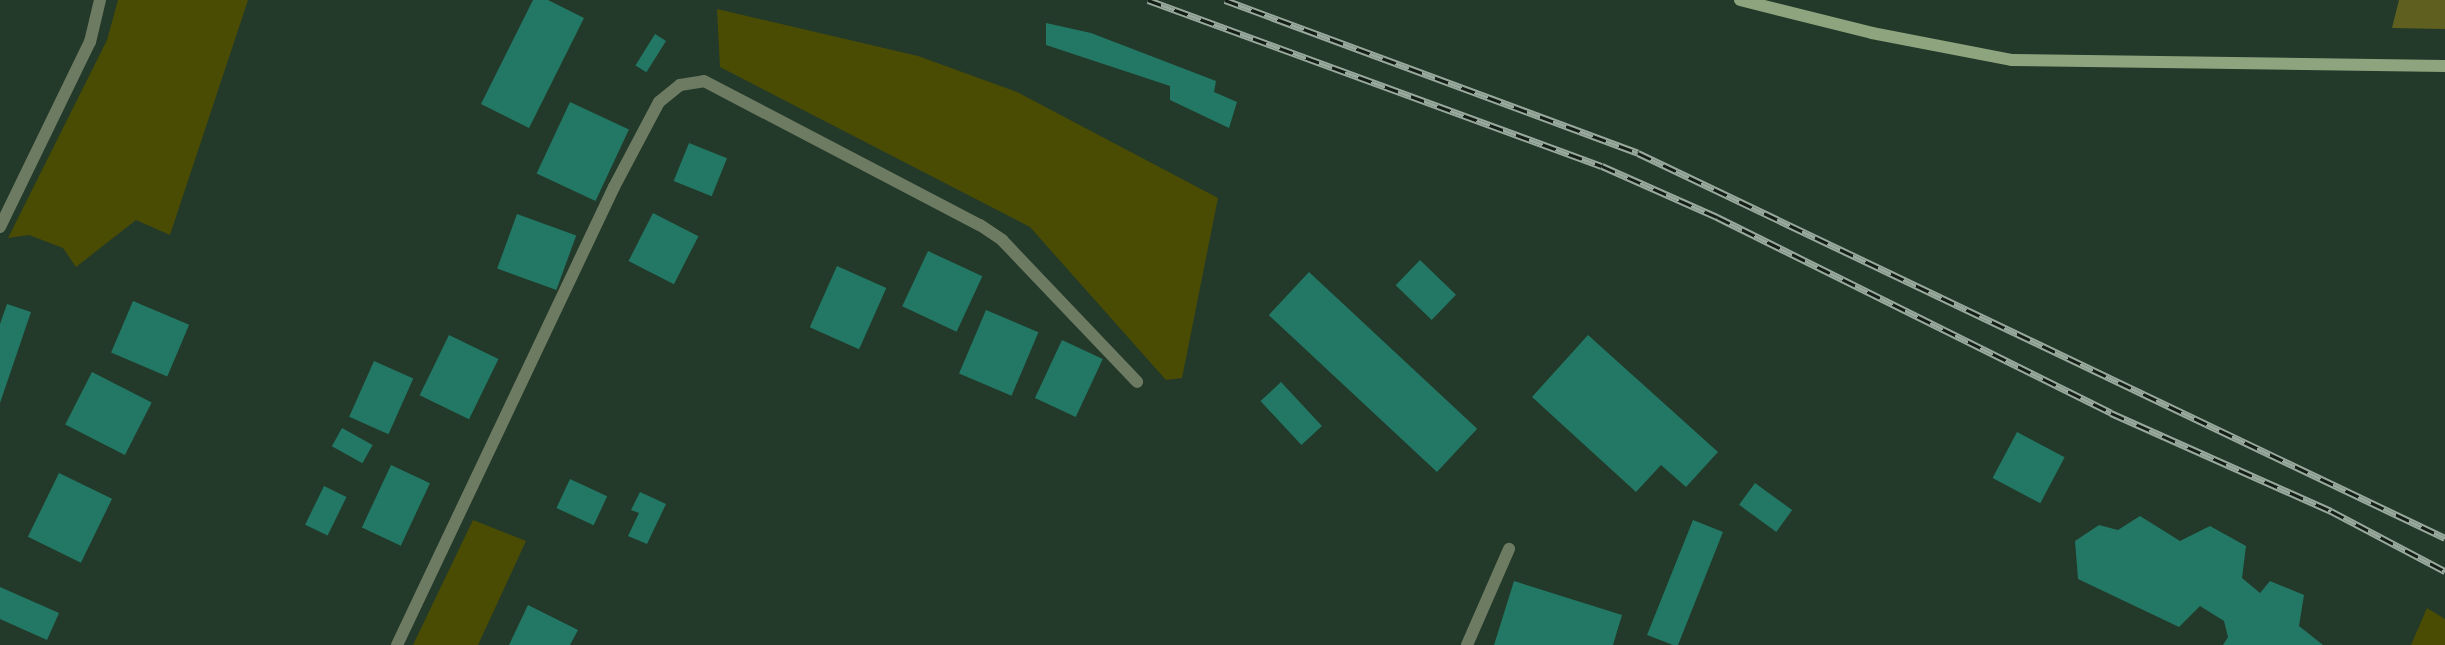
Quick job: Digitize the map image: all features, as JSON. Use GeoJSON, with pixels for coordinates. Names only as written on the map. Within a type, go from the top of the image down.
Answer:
{"type":"FeatureCollection","features":[{"type":"Feature","properties":{"kind":"street"},"geometry":{"type":"LineString","coordinates":[[0,227],[90,42],[100,0]]}},
{"type":"Feature","properties":{"kind":"street"},"geometry":{"type":"LineString","coordinates":[[1740,0],[1872,33],[2012,60],[2445,66]]}},
{"type":"Feature","properties":{"kind":"street"},"geometry":{"type":"LineString","coordinates":[[397,645],[467,488],[614,187],[659,102],[680,85],[704,81],[980,225],[1026,263],[1137,382]]}},
{"type":"Feature","properties":{"kind":"street"},"geometry":{"type":"LineString","coordinates":[[1467,645],[1509,549]]}},
{"type":"Feature","properties":{"kind":"shaded area"},"geometry":{"type":"Polygon","coordinates":[[[118,0],[248,0],[170,235],[136,220],[76,267],[63,248],[29,235],[8,238],[107,40],[118,0]]]}},
{"type":"Feature","properties":{"kind":"shaded area"},"geometry":{"type":"Polygon","coordinates":[[[2399,0],[2445,0],[2445,29],[2392,28],[2399,0]]]}},
{"type":"Feature","properties":{"kind":"shaded area"},"geometry":{"type":"Polygon","coordinates":[[[717,9],[918,56],[1017,92],[1218,198],[1182,378],[1166,380],[1030,227],[720,67],[717,9]]]}},
{"type":"Feature","properties":{"kind":"shaded area"},"geometry":{"type":"Polygon","coordinates":[[[473,520],[526,541],[478,645],[413,645],[473,520]]]}},
{"type":"Feature","properties":{"kind":"shaded area"},"geometry":{"type":"Polygon","coordinates":[[[2427,608],[2445,619],[2445,645],[2411,645],[2427,608]]]}},
{"type":"Feature","properties":{"kind":"building"},"geometry":{"type":"Polygon","coordinates":[[[533,0],[548,0],[584,18],[529,128],[481,104],[533,0]]]}},
{"type":"Feature","properties":{"kind":"building"},"geometry":{"type":"Polygon","coordinates":[[[1046,23],[1091,33],[1216,81],[1214,92],[1237,102],[1229,128],[1170,100],[1170,86],[1046,45],[1046,23]]]}},
{"type":"Feature","properties":{"kind":"building"},"geometry":{"type":"Polygon","coordinates":[[[655,34],[666,41],[646,72],[635,65],[655,34]]]}},
{"type":"Feature","properties":{"kind":"building"},"geometry":{"type":"Polygon","coordinates":[[[570,102],[629,129],[596,201],[537,174],[570,102]]]}},
{"type":"Feature","properties":{"kind":"building"},"geometry":{"type":"Polygon","coordinates":[[[689,143],[727,158],[712,196],[674,181],[689,143]]]}},
{"type":"Feature","properties":{"kind":"building"},"geometry":{"type":"Polygon","coordinates":[[[653,213],[698,236],[674,284],[628,261],[653,213]]]}},
{"type":"Feature","properties":{"kind":"building"},"geometry":{"type":"Polygon","coordinates":[[[517,214],[576,236],[556,290],[497,269],[517,214]]]}},
{"type":"Feature","properties":{"kind":"building"},"geometry":{"type":"Polygon","coordinates":[[[928,251],[982,276],[957,332],[902,306],[928,251]]]}},
{"type":"Feature","properties":{"kind":"building"},"geometry":{"type":"Polygon","coordinates":[[[1420,260],[1456,295],[1432,320],[1396,285],[1420,260]]]}},
{"type":"Feature","properties":{"kind":"building"},"geometry":{"type":"Polygon","coordinates":[[[837,266],[886,288],[859,349],[810,327],[837,266]]]}},
{"type":"Feature","properties":{"kind":"building"},"geometry":{"type":"Polygon","coordinates":[[[1309,272],[1477,429],[1437,472],[1269,315],[1309,272]]]}},
{"type":"Feature","properties":{"kind":"building"},"geometry":{"type":"Polygon","coordinates":[[[133,301],[189,325],[167,376],[111,353],[133,301]]]}},
{"type":"Feature","properties":{"kind":"building"},"geometry":{"type":"Polygon","coordinates":[[[7,304],[31,312],[0,403],[0,324],[7,304]]]}},
{"type":"Feature","properties":{"kind":"building"},"geometry":{"type":"Polygon","coordinates":[[[986,310],[1038,332],[1012,396],[959,374],[986,310]]]}},
{"type":"Feature","properties":{"kind":"building"},"geometry":{"type":"Polygon","coordinates":[[[449,335],[498,359],[469,419],[420,395],[449,335]]]}},
{"type":"Feature","properties":{"kind":"building"},"geometry":{"type":"Polygon","coordinates":[[[1588,335],[1718,452],[1686,487],[1661,465],[1636,492],[1532,397],[1588,335]]]}},
{"type":"Feature","properties":{"kind":"building"},"geometry":{"type":"Polygon","coordinates":[[[1062,340],[1103,359],[1076,417],[1035,398],[1062,340]]]}},
{"type":"Feature","properties":{"kind":"building"},"geometry":{"type":"Polygon","coordinates":[[[374,361],[413,378],[388,434],[349,417],[374,361]]]}},
{"type":"Feature","properties":{"kind":"building"},"geometry":{"type":"Polygon","coordinates":[[[92,372],[152,402],[125,455],[65,425],[92,372]]]}},
{"type":"Feature","properties":{"kind":"building"},"geometry":{"type":"Polygon","coordinates":[[[1281,382],[1322,426],[1301,445],[1261,401],[1281,382]]]}},
{"type":"Feature","properties":{"kind":"building"},"geometry":{"type":"Polygon","coordinates":[[[342,428],[373,445],[362,463],[332,446],[342,428]]]}},
{"type":"Feature","properties":{"kind":"building"},"geometry":{"type":"Polygon","coordinates":[[[2017,432],[2065,457],[2040,503],[1993,478],[2017,432]]]}},
{"type":"Feature","properties":{"kind":"building"},"geometry":{"type":"Polygon","coordinates":[[[391,465],[430,483],[401,546],[362,528],[391,465]]]}},
{"type":"Feature","properties":{"kind":"building"},"geometry":{"type":"Polygon","coordinates":[[[59,473],[112,499],[81,563],[28,537],[59,473]]]}},
{"type":"Feature","properties":{"kind":"building"},"geometry":{"type":"Polygon","coordinates":[[[570,479],[607,496],[594,525],[556,508],[570,479]]]}},
{"type":"Feature","properties":{"kind":"building"},"geometry":{"type":"Polygon","coordinates":[[[1755,483],[1792,510],[1776,532],[1739,505],[1755,483]]]}},
{"type":"Feature","properties":{"kind":"building"},"geometry":{"type":"Polygon","coordinates":[[[324,486],[346,497],[328,536],[305,525],[324,486]]]}},
{"type":"Feature","properties":{"kind":"building"},"geometry":{"type":"Polygon","coordinates":[[[640,492],[666,504],[647,544],[628,536],[639,513],[631,510],[640,492]]]}},
{"type":"Feature","properties":{"kind":"building"},"geometry":{"type":"Polygon","coordinates":[[[2140,516],[2180,541],[2210,526],[2246,546],[2242,578],[2260,593],[2270,581],[2304,595],[2299,626],[2323,645],[2223,645],[2228,637],[2224,621],[2200,606],[2179,627],[2078,579],[2075,541],[2099,525],[2118,530],[2140,516]]]}},
{"type":"Feature","properties":{"kind":"building"},"geometry":{"type":"Polygon","coordinates":[[[1693,520],[1723,532],[1678,645],[1673,645],[1647,635],[1693,520]]]}},
{"type":"Feature","properties":{"kind":"building"},"geometry":{"type":"Polygon","coordinates":[[[1514,581],[1622,615],[1613,645],[1494,645],[1514,581]]]}},
{"type":"Feature","properties":{"kind":"building"},"geometry":{"type":"Polygon","coordinates":[[[0,587],[59,613],[47,640],[0,619],[0,587]]]}},
{"type":"Feature","properties":{"kind":"building"},"geometry":{"type":"Polygon","coordinates":[[[528,605],[578,630],[570,645],[509,645],[528,605]]]}},
{"type":"Feature","properties":{"kind":"railway"},"geometry":{"type":"LineString","coordinates":[[1148,0],[1602,166],[1717,217],[2111,413],[2331,511],[2445,571]]}},
{"type":"Feature","properties":{"kind":"railway"},"geometry":{"type":"LineString","coordinates":[[1225,0],[1638,153],[2445,538]]}}]}
